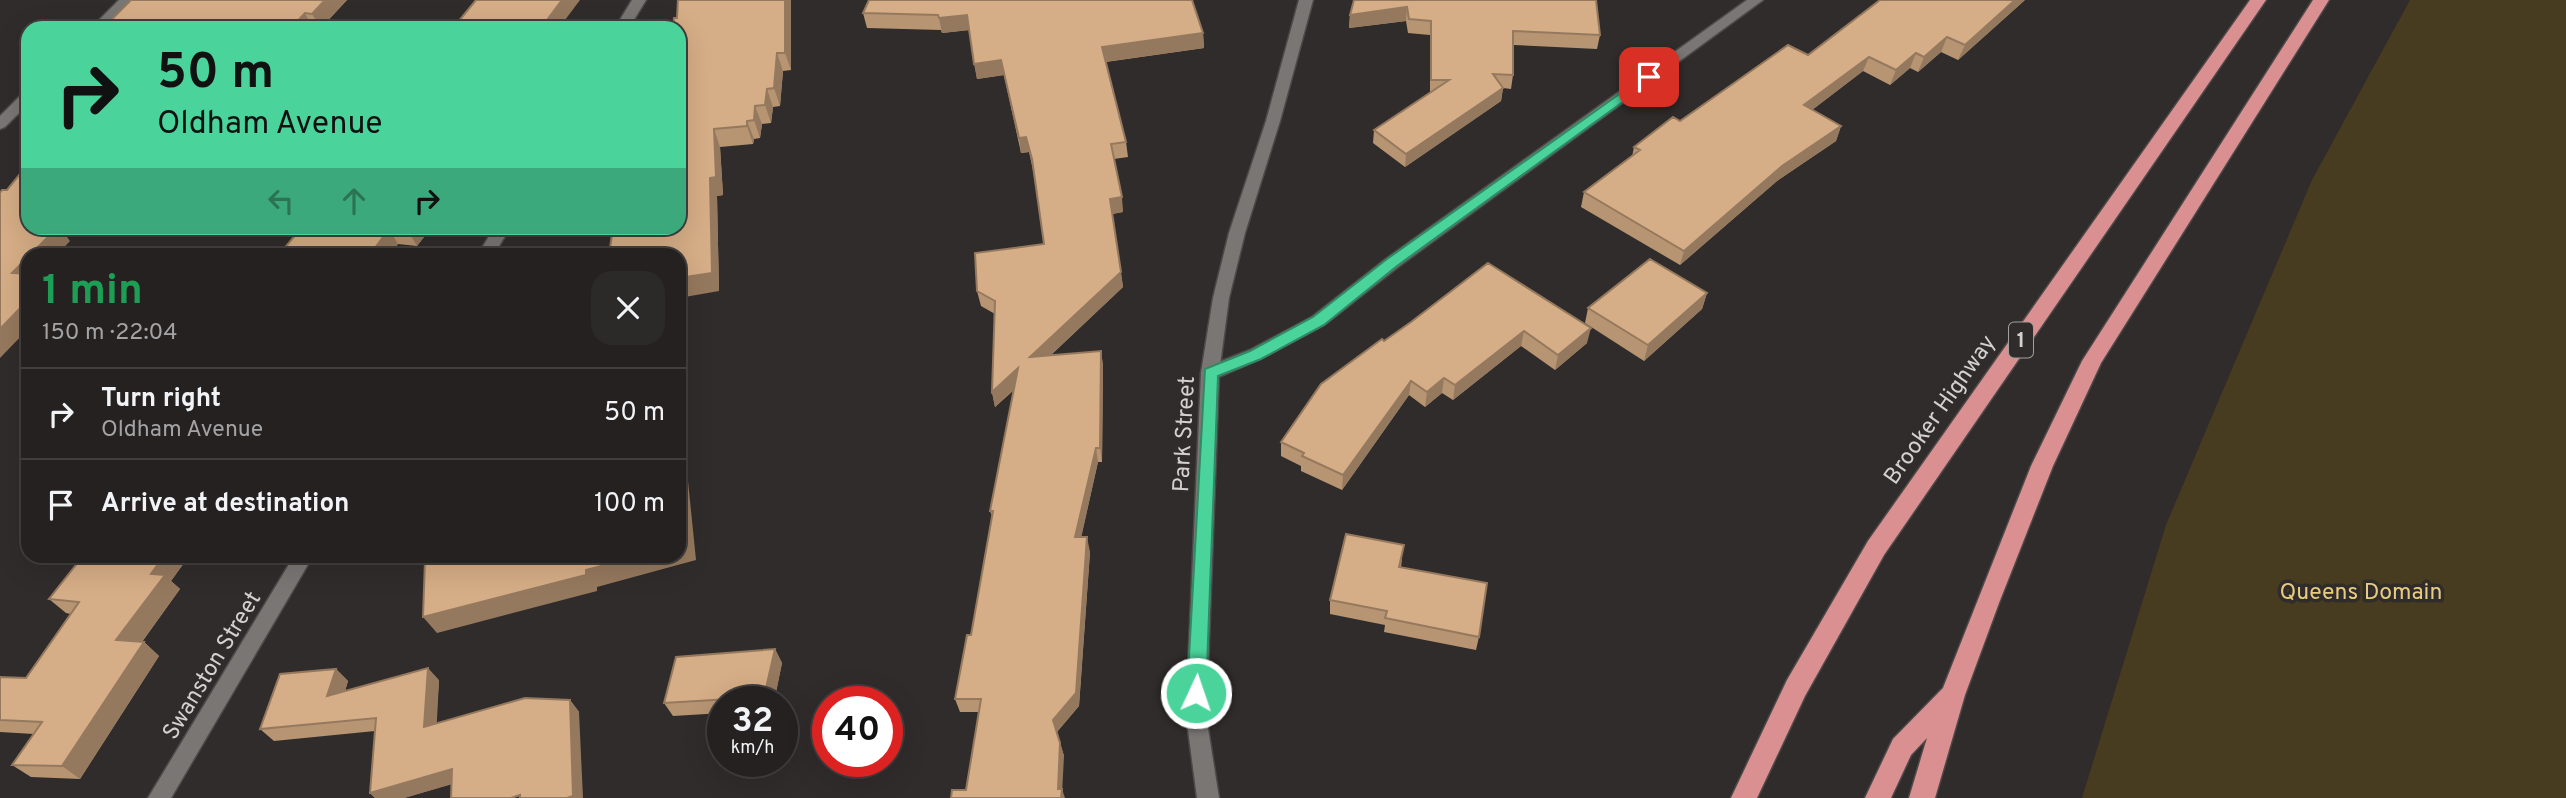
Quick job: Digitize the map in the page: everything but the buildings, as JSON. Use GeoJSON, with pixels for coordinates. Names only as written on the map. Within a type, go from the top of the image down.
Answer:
{"type":"FeatureCollection","features":[{"type":"Feature","properties":{"kind":"highway","name":"Brooker Highway"},"geometry":{"type":"LineString","coordinates":[[1744,798],[1796,688],[1876,548],[2258,0]]}},
{"type":"Feature","properties":{"kind":"highway"},"geometry":{"type":"LineString","coordinates":[[1922,798],[1953,695],[1987,603],[2042,466],[2092,361],[2321,0]]}},
{"type":"Feature","properties":{"kind":"highway"},"geometry":{"type":"LineString","coordinates":[[1878,798],[1902,747],[1953,695]]}},
{"type":"Feature","properties":{"kind":"street"},"geometry":{"type":"LineString","coordinates":[[105,21],[126,0]]}},
{"type":"Feature","properties":{"kind":"street"},"geometry":{"type":"LineString","coordinates":[[626,21],[639,0]]}},
{"type":"Feature","properties":{"kind":"street","name":"Park Street"},"geometry":{"type":"LineString","coordinates":[[1208,798],[1196,722],[1196,693],[1210,373],[1221,298],[1237,233],[1273,121],[1306,0]]}},
{"type":"Feature","properties":{"kind":"street"},"geometry":{"type":"LineString","coordinates":[[1210,373],[1256,355],[1318,321],[1392,263],[1756,0]]}},
{"type":"Feature","properties":{"kind":"street"},"geometry":{"type":"LineString","coordinates":[[0,124],[21,103]]}},
{"type":"Feature","properties":{"kind":"street","name":"Swanston Street"},"geometry":{"type":"LineString","coordinates":[[159,798],[300,563]]}},
{"type":"Feature","properties":{"kind":"green space","name":"Queens Domain"},"geometry":{"type":"Polygon","coordinates":[[[2410,0],[2566,0],[2566,798],[2082,798],[2166,525],[2312,180],[2410,0]]]}},
{"type":"Feature","properties":{"kind":"route"},"geometry":{"type":"LineString","coordinates":[[1196,693],[1210,373],[1256,355],[1318,321],[1392,263],[1649,77]]}}]}
